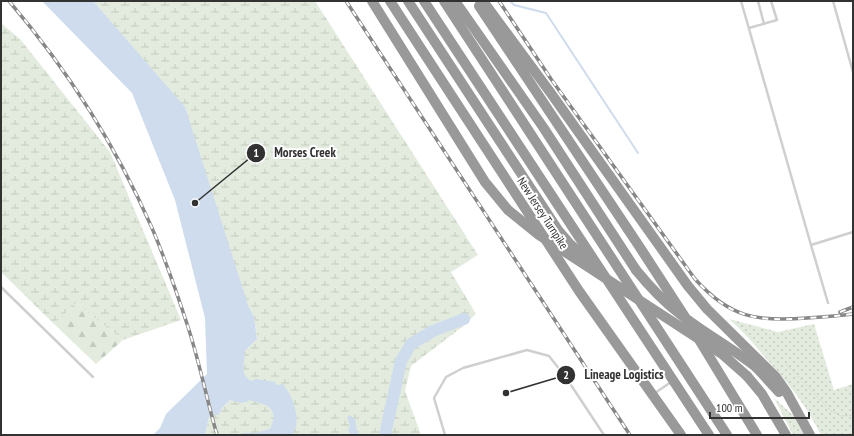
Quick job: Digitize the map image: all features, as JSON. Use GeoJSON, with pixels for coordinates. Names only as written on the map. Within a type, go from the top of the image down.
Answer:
{"type":"FeatureCollection","features":[{"type":"Feature","properties":{"kind":"highway"},"geometry":{"type":"LineString","coordinates":[[372,1],[496,197],[523,223],[539,235],[722,354],[747,376],[762,394],[786,435]]}},
{"type":"Feature","properties":{"kind":"highway","name":"New Jersey Turnpike"},"geometry":{"type":"LineString","coordinates":[[390,1],[579,291],[681,435]]}},
{"type":"Feature","properties":{"kind":"highway"},"geometry":{"type":"LineString","coordinates":[[408,1],[558,230],[586,259],[626,291]]}},
{"type":"Feature","properties":{"kind":"highway","name":"New Jersey Turnpike"},"geometry":{"type":"LineString","coordinates":[[424,1],[709,435]]}},
{"type":"Feature","properties":{"kind":"highway"},"geometry":{"type":"LineString","coordinates":[[444,1],[727,435]]}},
{"type":"Feature","properties":{"kind":"highway"},"geometry":{"type":"LineString","coordinates":[[455,1],[542,127],[636,270],[664,301],[681,315],[756,368],[774,386],[808,431]]}},
{"type":"Feature","properties":{"kind":"highway"},"geometry":{"type":"LineString","coordinates":[[476,1],[660,277],[757,435]]}},
{"type":"Feature","properties":{"kind":"highway"},"geometry":{"type":"LineString","coordinates":[[483,1],[688,286],[707,309],[775,376],[786,392],[808,431]]}},
{"type":"Feature","properties":{"kind":"lane"},"geometry":{"type":"LineString","coordinates":[[741,1],[828,304]]}},
{"type":"Feature","properties":{"kind":"lane"},"geometry":{"type":"LineString","coordinates":[[758,1],[764,24]]}},
{"type":"Feature","properties":{"kind":"lane"},"geometry":{"type":"LineString","coordinates":[[749,28],[776,20],[771,1]]}},
{"type":"Feature","properties":{"kind":"lane"},"geometry":{"type":"LineString","coordinates":[[833,1],[853,72]]}},
{"type":"Feature","properties":{"kind":"lane"},"geometry":{"type":"LineString","coordinates":[[811,245],[853,232]]}},
{"type":"Feature","properties":{"kind":"lane"},"geometry":{"type":"LineString","coordinates":[[1,287],[93,377]]}},
{"type":"Feature","properties":{"kind":"lane"},"geometry":{"type":"LineString","coordinates":[[445,435],[434,398],[446,378],[463,368],[527,350],[549,356],[567,379],[604,435]]}},
{"type":"Feature","properties":{"kind":"lane"},"geometry":{"type":"LineString","coordinates":[[653,394],[674,380]]}},
{"type":"Feature","properties":{"kind":"path"},"geometry":{"type":"LineString","coordinates":[[786,365],[831,411],[841,416],[853,415]]}},
{"type":"Feature","properties":{"kind":"green space"},"geometry":{"type":"Polygon","coordinates":[[[93,1],[315,1],[478,255],[451,272],[476,314],[462,327],[411,366],[405,391],[421,435],[205,435],[209,417],[219,415],[222,408],[230,400],[244,352],[257,339],[254,317],[93,1]]]}},
{"type":"Feature","properties":{"kind":"green space"},"geometry":{"type":"Polygon","coordinates":[[[1,23],[20,39],[110,152],[181,320],[123,340],[76,303],[54,324],[1,272],[1,23]]]}},
{"type":"Feature","properties":{"kind":"green space"},"geometry":{"type":"Polygon","coordinates":[[[76,303],[123,340],[96,364],[54,324],[76,303]]]}},
{"type":"Feature","properties":{"kind":"green space"},"geometry":{"type":"Polygon","coordinates":[[[729,319],[778,332],[814,324],[834,390],[853,384],[853,435],[821,435],[805,407],[779,373],[729,319]]]}},
{"type":"Feature","properties":{"kind":"green space"},"geometry":{"type":"Polygon","coordinates":[[[774,398],[794,416],[804,435],[793,435],[774,398]]]}},
{"type":"Feature","properties":{"kind":"water"},"geometry":{"type":"Polygon","coordinates":[[[42,1],[93,1],[185,107],[248,305],[254,317],[257,339],[244,352],[244,372],[251,381],[256,379],[275,382],[276,385],[283,384],[289,393],[295,409],[297,421],[293,435],[241,435],[242,433],[256,433],[270,429],[273,422],[272,411],[266,406],[249,400],[241,403],[230,400],[222,408],[219,415],[209,417],[205,435],[153,435],[160,428],[166,414],[207,374],[205,318],[175,200],[132,93],[42,1]]]}},
{"type":"Feature","properties":{"kind":"water"},"geometry":{"type":"Polygon","coordinates":[[[350,415],[355,419],[358,435],[351,435],[348,430],[350,425],[347,417],[350,415]]]}},
{"type":"Feature","properties":{"kind":"waterway"},"geometry":{"type":"LineString","coordinates":[[510,1],[514,5],[546,13],[638,153]]}},
{"type":"Feature","properties":{"kind":"waterway"},"geometry":{"type":"LineString","coordinates":[[385,435],[401,361],[411,344],[433,331],[464,319]]}},
{"type":"Feature","properties":{"kind":"railway"},"geometry":{"type":"LineString","coordinates":[[9,1],[51,54],[89,109],[138,197],[157,240],[181,304],[193,343],[217,435]]}},
{"type":"Feature","properties":{"kind":"railway"},"geometry":{"type":"LineString","coordinates":[[346,1],[630,435]]}},
{"type":"Feature","properties":{"kind":"railway"},"geometry":{"type":"LineString","coordinates":[[499,1],[551,79],[695,279],[708,292],[733,310],[745,315],[759,318],[789,319],[853,314]]}},
{"type":"Feature","properties":{"kind":"railway"},"geometry":{"type":"LineString","coordinates":[[840,312],[853,307]]}},
{"type":"Feature","properties":{"kind":"place","name":"Morses Creek"},"geometry":{"type":"Point","coordinates":[195,203]}},
{"type":"Feature","properties":{"kind":"place","name":"Lineage Logistics"},"geometry":{"type":"Point","coordinates":[506,393]}}]}
